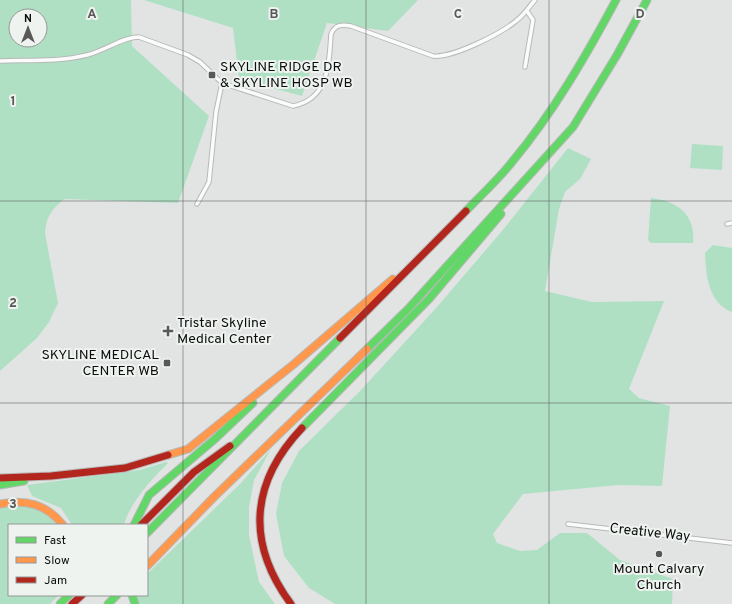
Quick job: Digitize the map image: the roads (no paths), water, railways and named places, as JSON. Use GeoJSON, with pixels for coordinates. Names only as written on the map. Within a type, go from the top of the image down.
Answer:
{"type":"FeatureCollection","features":[{"type":"Feature","properties":{"kind":"highway"},"geometry":{"type":"LineString","coordinates":[[148,532],[433,245],[512,163],[547,116],[596,38],[616,0]]}},
{"type":"Feature","properties":{"kind":"highway"},"geometry":{"type":"LineString","coordinates":[[148,565],[220,491],[408,309],[543,161],[573,127],[617,55],[647,0]]}},
{"type":"Feature","properties":{"kind":"highway"},"geometry":{"type":"LineString","coordinates":[[291,604],[276,585],[269,568],[262,539],[260,512],[263,494],[272,467],[308,421],[436,293],[543,161]]}},
{"type":"Feature","properties":{"kind":"highway"},"geometry":{"type":"LineString","coordinates":[[0,485],[51,476],[125,468],[188,449],[294,364],[433,245]]}},
{"type":"Feature","properties":{"kind":"highway"},"geometry":{"type":"LineString","coordinates":[[134,524],[149,495],[216,438],[294,364]]}},
{"type":"Feature","properties":{"kind":"highway"},"geometry":{"type":"LineString","coordinates":[[142,524],[177,488],[216,453],[236,444]]}},
{"type":"Feature","properties":{"kind":"highway"},"geometry":{"type":"LineString","coordinates":[[0,478],[51,476]]}},
{"type":"Feature","properties":{"kind":"highway"},"geometry":{"type":"LineString","coordinates":[[0,504],[10,502],[30,502],[56,515],[62,524]]}},
{"type":"Feature","properties":{"kind":"highway"},"geometry":{"type":"LineString","coordinates":[[59,604],[67,596]]}},
{"type":"Feature","properties":{"kind":"highway"},"geometry":{"type":"LineString","coordinates":[[72,604],[81,596]]}},
{"type":"Feature","properties":{"kind":"highway"},"geometry":{"type":"LineString","coordinates":[[109,604],[117,596]]}},
{"type":"Feature","properties":{"kind":"street"},"geometry":{"type":"LineString","coordinates":[[0,62],[78,57],[107,49],[132,37],[139,37],[188,55],[200,62],[222,83],[293,106],[302,104],[317,94],[321,87],[328,64],[331,34],[334,28],[338,26],[351,26],[433,56],[441,56],[457,52],[510,25],[526,11],[535,0]]}},
{"type":"Feature","properties":{"kind":"street"},"geometry":{"type":"LineString","coordinates":[[525,67],[533,20],[526,11]]}},
{"type":"Feature","properties":{"kind":"street"},"geometry":{"type":"LineString","coordinates":[[197,204],[209,182],[216,112],[222,83]]}},
{"type":"Feature","properties":{"kind":"street"},"geometry":{"type":"LineString","coordinates":[[727,224],[732,223]]}},
{"type":"Feature","properties":{"kind":"street","name":"Creative Way"},"geometry":{"type":"LineString","coordinates":[[568,524],[732,543]]}},
{"type":"Feature","properties":{"kind":"place","name":"SKYLINE RIDGE DR & SKYLINE HOSP WB"},"geometry":{"type":"Point","coordinates":[212,75]}},
{"type":"Feature","properties":{"kind":"place","name":"Tristar Skyline Medical Center"},"geometry":{"type":"Point","coordinates":[168,331]}},
{"type":"Feature","properties":{"kind":"place","name":"SKYLINE MEDICAL CENTER WB"},"geometry":{"type":"Point","coordinates":[167,363]}},
{"type":"Feature","properties":{"kind":"place","name":"Mount Calvary Church"},"geometry":{"type":"Point","coordinates":[659,554]}}]}
